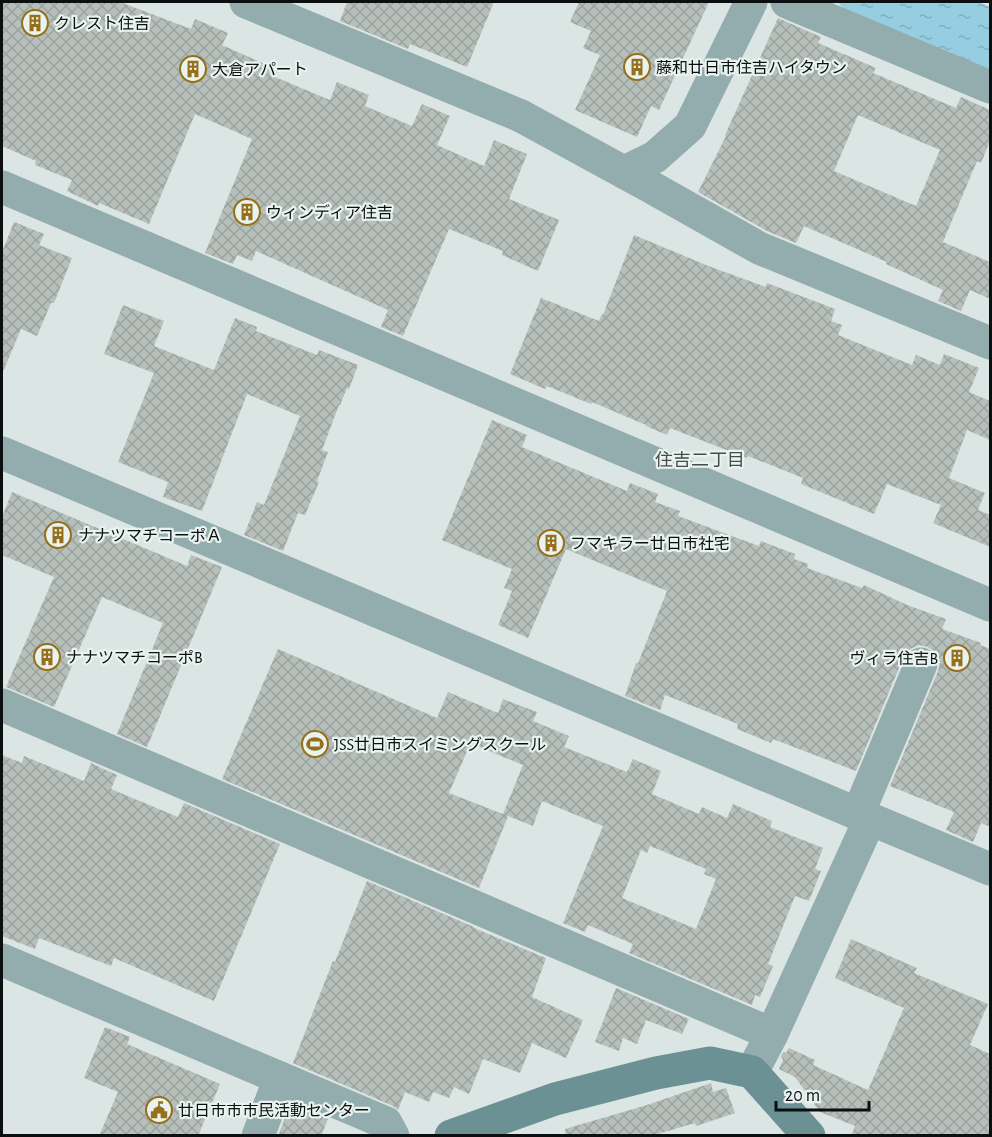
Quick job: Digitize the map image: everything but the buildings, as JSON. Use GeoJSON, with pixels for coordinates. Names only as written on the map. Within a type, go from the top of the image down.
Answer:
{"type":"FeatureCollection","features":[{"type":"Feature","properties":{"kind":"street"},"geometry":{"type":"LineString","coordinates":[[246,2],[521,116],[759,248],[990,343]]}},
{"type":"Feature","properties":{"kind":"street"},"geometry":{"type":"LineString","coordinates":[[624,172],[655,157],[690,126],[751,2]]}},
{"type":"Feature","properties":{"kind":"street"},"geometry":{"type":"LineString","coordinates":[[787,2],[990,87]]}},
{"type":"Feature","properties":{"kind":"street"},"geometry":{"type":"LineString","coordinates":[[2,187],[990,605]]}},
{"type":"Feature","properties":{"kind":"street"},"geometry":{"type":"LineString","coordinates":[[2,453],[990,869]]}},
{"type":"Feature","properties":{"kind":"street"},"geometry":{"type":"LineString","coordinates":[[753,1071],[772,1034],[864,817],[921,664]]}},
{"type":"Feature","properties":{"kind":"street"},"geometry":{"type":"LineString","coordinates":[[2,705],[772,1034]]}},
{"type":"Feature","properties":{"kind":"street"},"geometry":{"type":"LineString","coordinates":[[2,960],[386,1123],[393,1136]]}},
{"type":"Feature","properties":{"kind":"street"},"geometry":{"type":"LineString","coordinates":[[451,1136],[555,1099],[656,1073],[710,1063],[753,1071],[808,1136]]}},
{"type":"Feature","properties":{"kind":"street"},"geometry":{"type":"LineString","coordinates":[[258,1136],[280,1078]]}},
{"type":"Feature","properties":{"kind":"water"},"geometry":{"type":"Polygon","coordinates":[[[838,2],[978,2],[990,7],[990,71],[844,10],[838,2]]]}},
{"type":"Feature","properties":{"kind":"place","name":"クレスト住吉"},"geometry":{"type":"Point","coordinates":[35,23]}},
{"type":"Feature","properties":{"kind":"place","name":"藤和廿日市住吉ハイタウン"},"geometry":{"type":"Point","coordinates":[637,67]}},
{"type":"Feature","properties":{"kind":"place","name":"大倉アパート"},"geometry":{"type":"Point","coordinates":[193,69]}},
{"type":"Feature","properties":{"kind":"place","name":"ウィンディア住吉"},"geometry":{"type":"Point","coordinates":[247,212]}},
{"type":"Feature","properties":{"kind":"place","name":"ナナツマチコーポＡ"},"geometry":{"type":"Point","coordinates":[58,535]}},
{"type":"Feature","properties":{"kind":"place","name":"フマキラー廿日市社宅"},"geometry":{"type":"Point","coordinates":[551,543]}},
{"type":"Feature","properties":{"kind":"place","name":"ナナツマチコーポB"},"geometry":{"type":"Point","coordinates":[47,657]}},
{"type":"Feature","properties":{"kind":"place","name":"ヴィラ住吉B"},"geometry":{"type":"Point","coordinates":[957,658]}},
{"type":"Feature","properties":{"kind":"place","name":"JSS廿日市スイミングスクール"},"geometry":{"type":"Point","coordinates":[315,744]}},
{"type":"Feature","properties":{"kind":"place","name":"廿日市市市民活動センター"},"geometry":{"type":"Point","coordinates":[159,1110]}},
{"type":"Feature","properties":{"kind":"district","name":"住吉二丁目"},"geometry":{"type":"Point","coordinates":[700,460]}}]}
